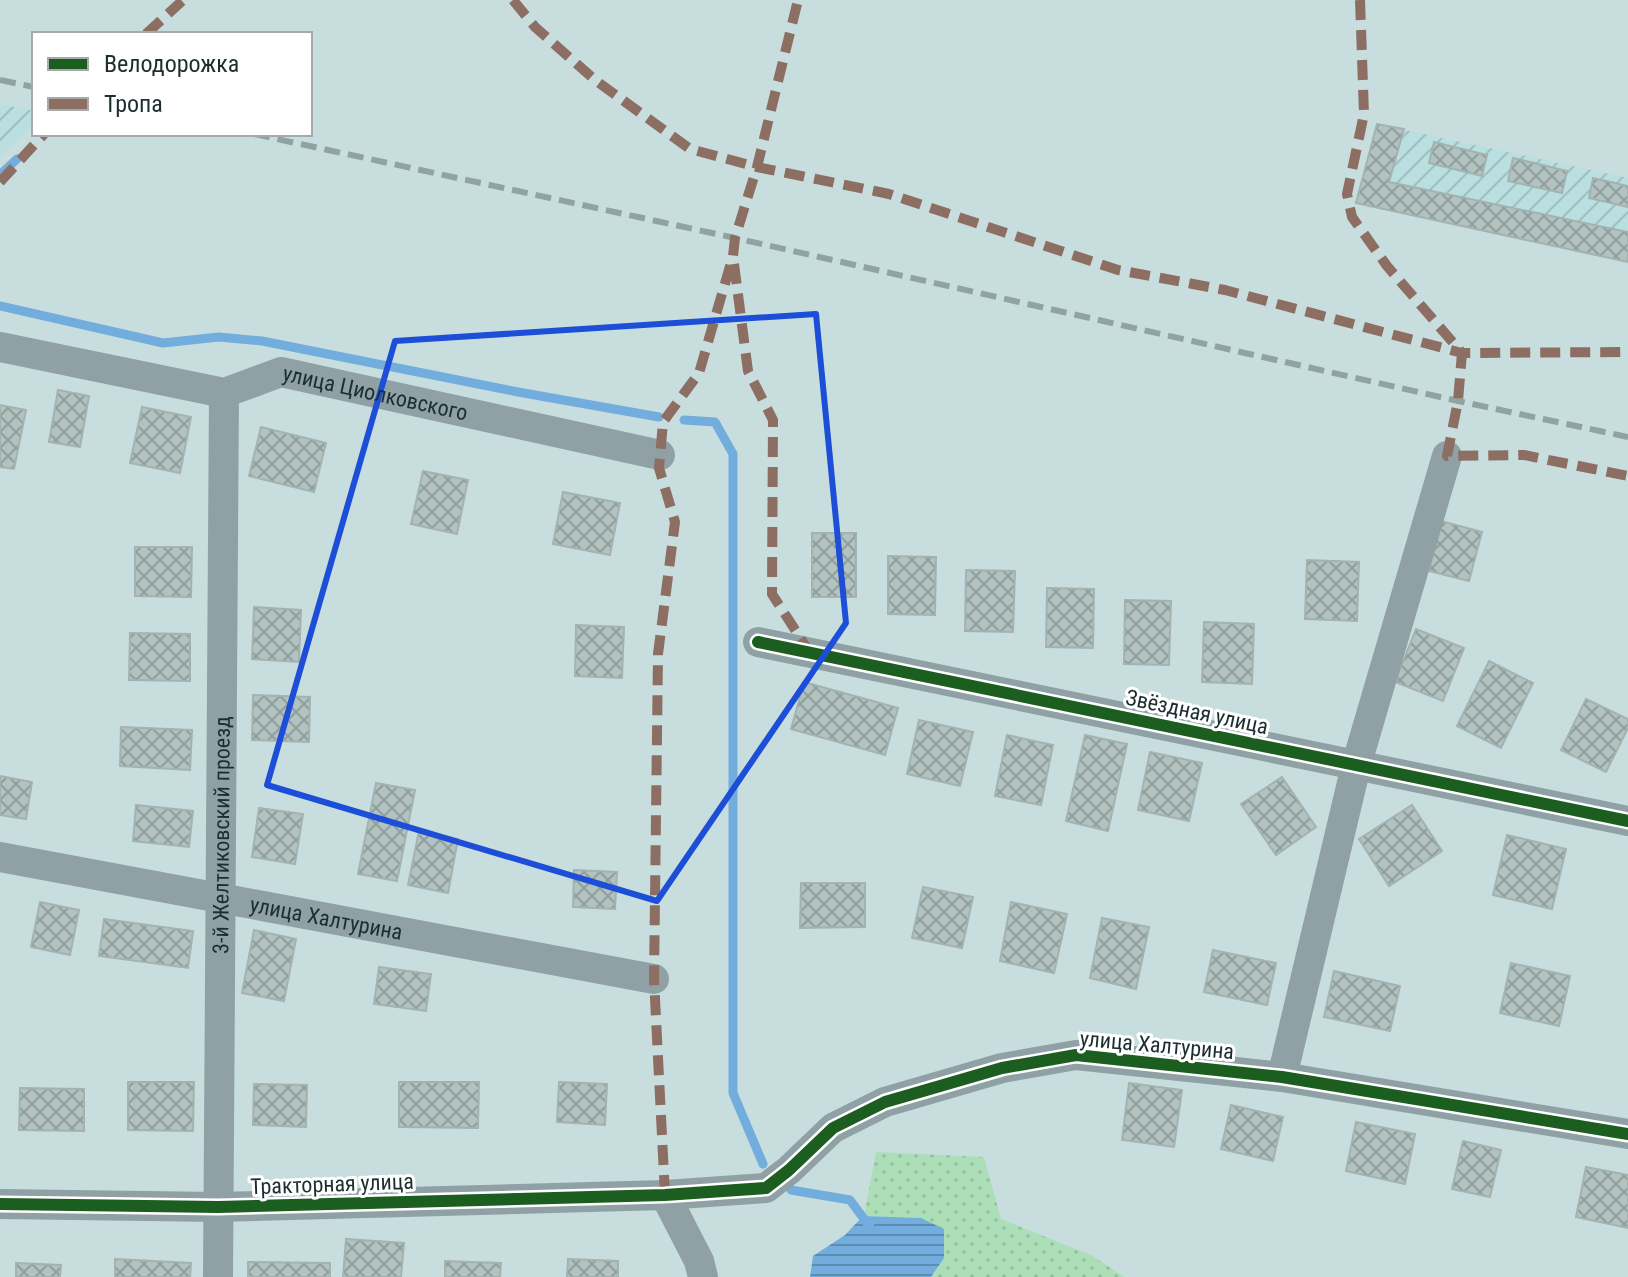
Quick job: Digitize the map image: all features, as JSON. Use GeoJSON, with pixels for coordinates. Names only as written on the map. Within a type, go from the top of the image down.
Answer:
{"type":"FeatureCollection","features":[{"type":"Feature","properties":{"kind":"street"},"geometry":{"type":"LineString","coordinates":[[0,347],[224,393]]}},
{"type":"Feature","properties":{"kind":"street","name":"улица Циолковского"},"geometry":{"type":"LineString","coordinates":[[224,393],[281,372],[660,455]]}},
{"type":"Feature","properties":{"kind":"street","name":"3-й Желтиковский проезд"},"geometry":{"type":"LineString","coordinates":[[218,1277],[224,393]]}},
{"type":"Feature","properties":{"kind":"street"},"geometry":{"type":"LineString","coordinates":[[1282,1077],[1356,766],[1447,456]]}},
{"type":"Feature","properties":{"kind":"street","name":"Звёздная улица"},"geometry":{"type":"LineString","coordinates":[[758,642],[1628,821]]}},
{"type":"Feature","properties":{"kind":"street","name":"улица Халтурина"},"geometry":{"type":"LineString","coordinates":[[0,857],[654,979]]}},
{"type":"Feature","properties":{"kind":"street","name":"улица Халтурина"},"geometry":{"type":"LineString","coordinates":[[665,1195],[766,1188],[833,1128],[885,1102],[1002,1068],[1076,1055],[1282,1077],[1628,1134]]}},
{"type":"Feature","properties":{"kind":"street"},"geometry":{"type":"LineString","coordinates":[[665,1195],[699,1261],[703,1277]]}},
{"type":"Feature","properties":{"kind":"street","name":"Тракторная улица"},"geometry":{"type":"LineString","coordinates":[[0,1204],[218,1207],[665,1195]]}},
{"type":"Feature","properties":{"kind":"highlighted area"},"geometry":{"type":"Polygon","coordinates":[[[816,314],[846,623],[657,901],[267,785],[395,341],[816,314]]]}},
{"type":"Feature","properties":{"kind":"shaded area"},"geometry":{"type":"Polygon","coordinates":[[[0,104],[32,111],[32,125],[0,157],[0,104]]]}},
{"type":"Feature","properties":{"kind":"shaded area"},"geometry":{"type":"Polygon","coordinates":[[[1378,124],[1628,178],[1628,262],[1356,203],[1378,124]]]}},
{"type":"Feature","properties":{"kind":"green space"},"geometry":{"type":"Polygon","coordinates":[[[876,1152],[984,1157],[1001,1219],[1093,1256],[1124,1277],[931,1277],[944,1257],[921,1218],[864,1216],[876,1152]]]}},
{"type":"Feature","properties":{"kind":"water"},"geometry":{"type":"Polygon","coordinates":[[[863,1216],[921,1218],[944,1229],[944,1258],[931,1277],[810,1277],[813,1256],[845,1235],[863,1216]]]}},
{"type":"Feature","properties":{"kind":"building"},"geometry":{"type":"Polygon","coordinates":[[[1377,124],[1404,129],[1389,182],[1628,232],[1628,262],[1356,203],[1377,124]]]}},
{"type":"Feature","properties":{"kind":"building"},"geometry":{"type":"Polygon","coordinates":[[[1434,142],[1487,155],[1482,176],[1429,163],[1434,142]]]}},
{"type":"Feature","properties":{"kind":"building"},"geometry":{"type":"Polygon","coordinates":[[[1513,158],[1567,171],[1562,193],[1508,181],[1513,158]]]}},
{"type":"Feature","properties":{"kind":"building"},"geometry":{"type":"Polygon","coordinates":[[[1593,178],[1628,186],[1628,207],[1589,198],[1593,178]]]}},
{"type":"Feature","properties":{"kind":"building"},"geometry":{"type":"Polygon","coordinates":[[[58,390],[89,396],[80,447],[49,442],[58,390]]]}},
{"type":"Feature","properties":{"kind":"building"},"geometry":{"type":"Polygon","coordinates":[[[0,405],[26,410],[14,469],[0,467],[0,405]]]}},
{"type":"Feature","properties":{"kind":"building"},"geometry":{"type":"Polygon","coordinates":[[[142,407],[191,417],[180,473],[130,463],[142,407]]]}},
{"type":"Feature","properties":{"kind":"building"},"geometry":{"type":"Polygon","coordinates":[[[261,427],[326,443],[314,492],[249,476],[261,427]]]}},
{"type":"Feature","properties":{"kind":"building"},"geometry":{"type":"Polygon","coordinates":[[[423,471],[468,480],[457,534],[411,524],[423,471]]]}},
{"type":"Feature","properties":{"kind":"building"},"geometry":{"type":"Polygon","coordinates":[[[563,492],[620,503],[610,555],[553,544],[563,492]]]}},
{"type":"Feature","properties":{"kind":"building"},"geometry":{"type":"Polygon","coordinates":[[[1441,521],[1482,532],[1469,581],[1429,571],[1441,521]]]}},
{"type":"Feature","properties":{"kind":"building"},"geometry":{"type":"Polygon","coordinates":[[[812,533],[856,533],[856,597],[812,597],[812,533]]]}},
{"type":"Feature","properties":{"kind":"building"},"geometry":{"type":"Polygon","coordinates":[[[135,547],[192,547],[191,597],[135,596],[135,547]]]}},
{"type":"Feature","properties":{"kind":"building"},"geometry":{"type":"Polygon","coordinates":[[[888,556],[936,557],[935,615],[888,614],[888,556]]]}},
{"type":"Feature","properties":{"kind":"building"},"geometry":{"type":"Polygon","coordinates":[[[1307,560],[1359,562],[1357,621],[1305,619],[1307,560]]]}},
{"type":"Feature","properties":{"kind":"building"},"geometry":{"type":"Polygon","coordinates":[[[966,570],[1015,571],[1013,632],[965,631],[966,570]]]}},
{"type":"Feature","properties":{"kind":"building"},"geometry":{"type":"Polygon","coordinates":[[[1047,588],[1094,589],[1093,648],[1046,647],[1047,588]]]}},
{"type":"Feature","properties":{"kind":"building"},"geometry":{"type":"Polygon","coordinates":[[[1125,600],[1171,601],[1169,665],[1124,664],[1125,600]]]}},
{"type":"Feature","properties":{"kind":"building"},"geometry":{"type":"Polygon","coordinates":[[[254,607],[301,610],[299,662],[252,659],[254,607]]]}},
{"type":"Feature","properties":{"kind":"building"},"geometry":{"type":"Polygon","coordinates":[[[1204,622],[1254,624],[1252,684],[1202,682],[1204,622]]]}},
{"type":"Feature","properties":{"kind":"building"},"geometry":{"type":"Polygon","coordinates":[[[576,625],[624,627],[622,678],[575,676],[576,625]]]}},
{"type":"Feature","properties":{"kind":"building"},"geometry":{"type":"Polygon","coordinates":[[[1416,629],[1464,648],[1443,701],[1395,682],[1416,629]]]}},
{"type":"Feature","properties":{"kind":"building"},"geometry":{"type":"Polygon","coordinates":[[[130,633],[190,634],[190,681],[129,680],[130,633]]]}},
{"type":"Feature","properties":{"kind":"building"},"geometry":{"type":"Polygon","coordinates":[[[1489,661],[1533,683],[1501,748],[1457,726],[1489,661]]]}},
{"type":"Feature","properties":{"kind":"building"},"geometry":{"type":"Polygon","coordinates":[[[804,682],[898,708],[885,755],[791,729],[804,682]]]}},
{"type":"Feature","properties":{"kind":"building"},"geometry":{"type":"Polygon","coordinates":[[[253,695],[310,697],[309,742],[252,740],[253,695]]]}},
{"type":"Feature","properties":{"kind":"building"},"geometry":{"type":"Polygon","coordinates":[[[1586,699],[1628,719],[1628,728],[1606,772],[1561,750],[1586,699]]]}},
{"type":"Feature","properties":{"kind":"building"},"geometry":{"type":"Polygon","coordinates":[[[919,720],[973,732],[960,786],[907,774],[919,720]]]}},
{"type":"Feature","properties":{"kind":"building"},"geometry":{"type":"Polygon","coordinates":[[[121,727],[192,730],[190,770],[120,766],[121,727]]]}},
{"type":"Feature","properties":{"kind":"building"},"geometry":{"type":"Polygon","coordinates":[[[1007,735],[1053,745],[1041,805],[995,796],[1007,735]]]}},
{"type":"Feature","properties":{"kind":"building"},"geometry":{"type":"Polygon","coordinates":[[[1085,735],[1127,744],[1108,831],[1066,821],[1085,735]]]}},
{"type":"Feature","properties":{"kind":"building"},"geometry":{"type":"Polygon","coordinates":[[[1150,752],[1202,763],[1189,821],[1138,810],[1150,752]]]}},
{"type":"Feature","properties":{"kind":"building"},"geometry":{"type":"Polygon","coordinates":[[[0,776],[32,782],[26,819],[0,815],[0,776]]]}},
{"type":"Feature","properties":{"kind":"building"},"geometry":{"type":"Polygon","coordinates":[[[1282,777],[1316,827],[1276,855],[1241,804],[1282,777]]]}},
{"type":"Feature","properties":{"kind":"building"},"geometry":{"type":"Polygon","coordinates":[[[376,783],[415,790],[397,881],[358,874],[376,783]]]}},
{"type":"Feature","properties":{"kind":"building"},"geometry":{"type":"Polygon","coordinates":[[[136,805],[193,811],[189,847],[133,841],[136,805]]]}},
{"type":"Feature","properties":{"kind":"building"},"geometry":{"type":"Polygon","coordinates":[[[1412,805],[1442,851],[1389,886],[1359,839],[1412,805]]]}},
{"type":"Feature","properties":{"kind":"building"},"geometry":{"type":"Polygon","coordinates":[[[259,808],[303,814],[295,864],[252,857],[259,808]]]}},
{"type":"Feature","properties":{"kind":"building"},"geometry":{"type":"Polygon","coordinates":[[[419,831],[458,839],[448,893],[408,885],[419,831]]]}},
{"type":"Feature","properties":{"kind":"building"},"geometry":{"type":"Polygon","coordinates":[[[1507,835],[1566,849],[1552,909],[1493,895],[1507,835]]]}},
{"type":"Feature","properties":{"kind":"building"},"geometry":{"type":"Polygon","coordinates":[[[574,870],[617,872],[615,909],[573,907],[574,870]]]}},
{"type":"Feature","properties":{"kind":"building"},"geometry":{"type":"Polygon","coordinates":[[[801,883],[865,883],[865,927],[800,928],[801,883]]]}},
{"type":"Feature","properties":{"kind":"building"},"geometry":{"type":"Polygon","coordinates":[[[923,887],[973,897],[962,948],[912,938],[923,887]]]}},
{"type":"Feature","properties":{"kind":"building"},"geometry":{"type":"Polygon","coordinates":[[[40,902],[79,910],[70,955],[31,947],[40,902]]]}},
{"type":"Feature","properties":{"kind":"building"},"geometry":{"type":"Polygon","coordinates":[[[1011,902],[1067,914],[1054,973],[1000,961],[1011,902]]]}},
{"type":"Feature","properties":{"kind":"building"},"geometry":{"type":"Polygon","coordinates":[[[1102,918],[1149,927],[1136,989],[1090,978],[1102,918]]]}},
{"type":"Feature","properties":{"kind":"building"},"geometry":{"type":"Polygon","coordinates":[[[104,919],[193,931],[188,968],[99,956],[104,919]]]}},
{"type":"Feature","properties":{"kind":"building"},"geometry":{"type":"Polygon","coordinates":[[[254,930],[296,939],[284,1001],[242,993],[254,930]]]}},
{"type":"Feature","properties":{"kind":"building"},"geometry":{"type":"Polygon","coordinates":[[[1213,950],[1276,963],[1267,1005],[1204,992],[1213,950]]]}},
{"type":"Feature","properties":{"kind":"building"},"geometry":{"type":"Polygon","coordinates":[[[1511,963],[1570,976],[1559,1026],[1500,1013],[1511,963]]]}},
{"type":"Feature","properties":{"kind":"building"},"geometry":{"type":"Polygon","coordinates":[[[379,967],[431,974],[426,1011],[374,1004],[379,967]]]}},
{"type":"Feature","properties":{"kind":"building"},"geometry":{"type":"Polygon","coordinates":[[[1334,971],[1400,986],[1390,1031],[1324,1017],[1334,971]]]}},
{"type":"Feature","properties":{"kind":"building"},"geometry":{"type":"Polygon","coordinates":[[[128,1082],[194,1082],[193,1131],[128,1130],[128,1082]]]}},
{"type":"Feature","properties":{"kind":"building"},"geometry":{"type":"Polygon","coordinates":[[[399,1082],[479,1082],[478,1128],[399,1127],[399,1082]]]}},
{"type":"Feature","properties":{"kind":"building"},"geometry":{"type":"Polygon","coordinates":[[[559,1082],[607,1084],[605,1125],[557,1122],[559,1082]]]}},
{"type":"Feature","properties":{"kind":"building"},"geometry":{"type":"Polygon","coordinates":[[[1129,1083],[1182,1090],[1174,1147],[1122,1140],[1129,1083]]]}},
{"type":"Feature","properties":{"kind":"building"},"geometry":{"type":"Polygon","coordinates":[[[254,1084],[307,1085],[306,1127],[253,1125],[254,1084]]]}},
{"type":"Feature","properties":{"kind":"building"},"geometry":{"type":"Polygon","coordinates":[[[20,1088],[84,1089],[84,1131],[19,1130],[20,1088]]]}},
{"type":"Feature","properties":{"kind":"building"},"geometry":{"type":"Polygon","coordinates":[[[1231,1105],[1283,1117],[1273,1161],[1221,1149],[1231,1105]]]}},
{"type":"Feature","properties":{"kind":"building"},"geometry":{"type":"Polygon","coordinates":[[[1356,1122],[1415,1134],[1405,1184],[1346,1171],[1356,1122]]]}},
{"type":"Feature","properties":{"kind":"building"},"geometry":{"type":"Polygon","coordinates":[[[1463,1141],[1501,1150],[1490,1197],[1452,1189],[1463,1141]]]}},
{"type":"Feature","properties":{"kind":"building"},"geometry":{"type":"Polygon","coordinates":[[[1586,1167],[1628,1175],[1628,1228],[1576,1217],[1586,1167]]]}},
{"type":"Feature","properties":{"kind":"building"},"geometry":{"type":"Polygon","coordinates":[[[346,1239],[404,1243],[401,1277],[343,1277],[346,1239]]]}},
{"type":"Feature","properties":{"kind":"building"},"geometry":{"type":"Polygon","coordinates":[[[115,1259],[191,1263],[190,1277],[115,1277],[115,1259]]]}},
{"type":"Feature","properties":{"kind":"building"},"geometry":{"type":"Polygon","coordinates":[[[568,1259],[618,1261],[618,1277],[567,1277],[568,1259]]]}},
{"type":"Feature","properties":{"kind":"building"},"geometry":{"type":"Polygon","coordinates":[[[445,1261],[501,1263],[500,1277],[445,1277],[445,1261]]]}},
{"type":"Feature","properties":{"kind":"building"},"geometry":{"type":"Polygon","coordinates":[[[248,1262],[330,1263],[330,1277],[248,1277],[248,1262]]]}},
{"type":"Feature","properties":{"kind":"building"},"geometry":{"type":"Polygon","coordinates":[[[16,1263],[61,1265],[60,1277],[16,1277],[16,1263]]]}},
{"type":"Feature","properties":{"kind":"waterway"},"geometry":{"type":"LineString","coordinates":[[0,175],[17,159]]}},
{"type":"Feature","properties":{"kind":"waterway"},"geometry":{"type":"LineString","coordinates":[[0,306],[163,343],[219,337],[262,341],[659,417]]}},
{"type":"Feature","properties":{"kind":"waterway"},"geometry":{"type":"LineString","coordinates":[[684,420],[715,422],[733,454],[733,1093],[763,1164]]}},
{"type":"Feature","properties":{"kind":"waterway"},"geometry":{"type":"LineString","coordinates":[[791,1190],[850,1200],[870,1227]]}},
{"type":"Feature","properties":{"kind":"railway"},"geometry":{"type":"LineString","coordinates":[[0,80],[32,87]]}},
{"type":"Feature","properties":{"kind":"railway"},"geometry":{"type":"LineString","coordinates":[[263,136],[1628,437]]}},
{"type":"Feature","properties":{"kind":"marked path"},"geometry":{"type":"LineString","coordinates":[[513,0],[535,27],[595,80],[690,149],[757,167],[889,194],[1118,270],[1225,290],[1462,353],[1628,352]]}},
{"type":"Feature","properties":{"kind":"marked path"},"geometry":{"type":"LineString","coordinates":[[665,1195],[654,979],[658,654],[675,522],[659,468],[663,422],[699,373],[757,167],[798,0]]}},
{"type":"Feature","properties":{"kind":"marked path"},"geometry":{"type":"LineString","coordinates":[[1360,0],[1364,114],[1347,194],[1352,217],[1387,266],[1462,353],[1458,401],[1447,456],[1524,455],[1628,476]]}},
{"type":"Feature","properties":{"kind":"marked path"},"geometry":{"type":"LineString","coordinates":[[148,32],[182,1]]}},
{"type":"Feature","properties":{"kind":"marked path"},"geometry":{"type":"LineString","coordinates":[[0,182],[42,136]]}},
{"type":"Feature","properties":{"kind":"marked path"},"geometry":{"type":"LineString","coordinates":[[734,264],[748,371],[773,420],[772,594],[810,653]]}},
{"type":"Feature","properties":{"kind":"cycle path"},"geometry":{"type":"LineString","coordinates":[[758,642],[1628,821]]}},
{"type":"Feature","properties":{"kind":"cycle path"},"geometry":{"type":"LineString","coordinates":[[0,1204],[218,1207],[665,1195],[766,1188],[833,1128],[885,1102],[1002,1068],[1076,1055],[1282,1077],[1628,1134]]}}]}
